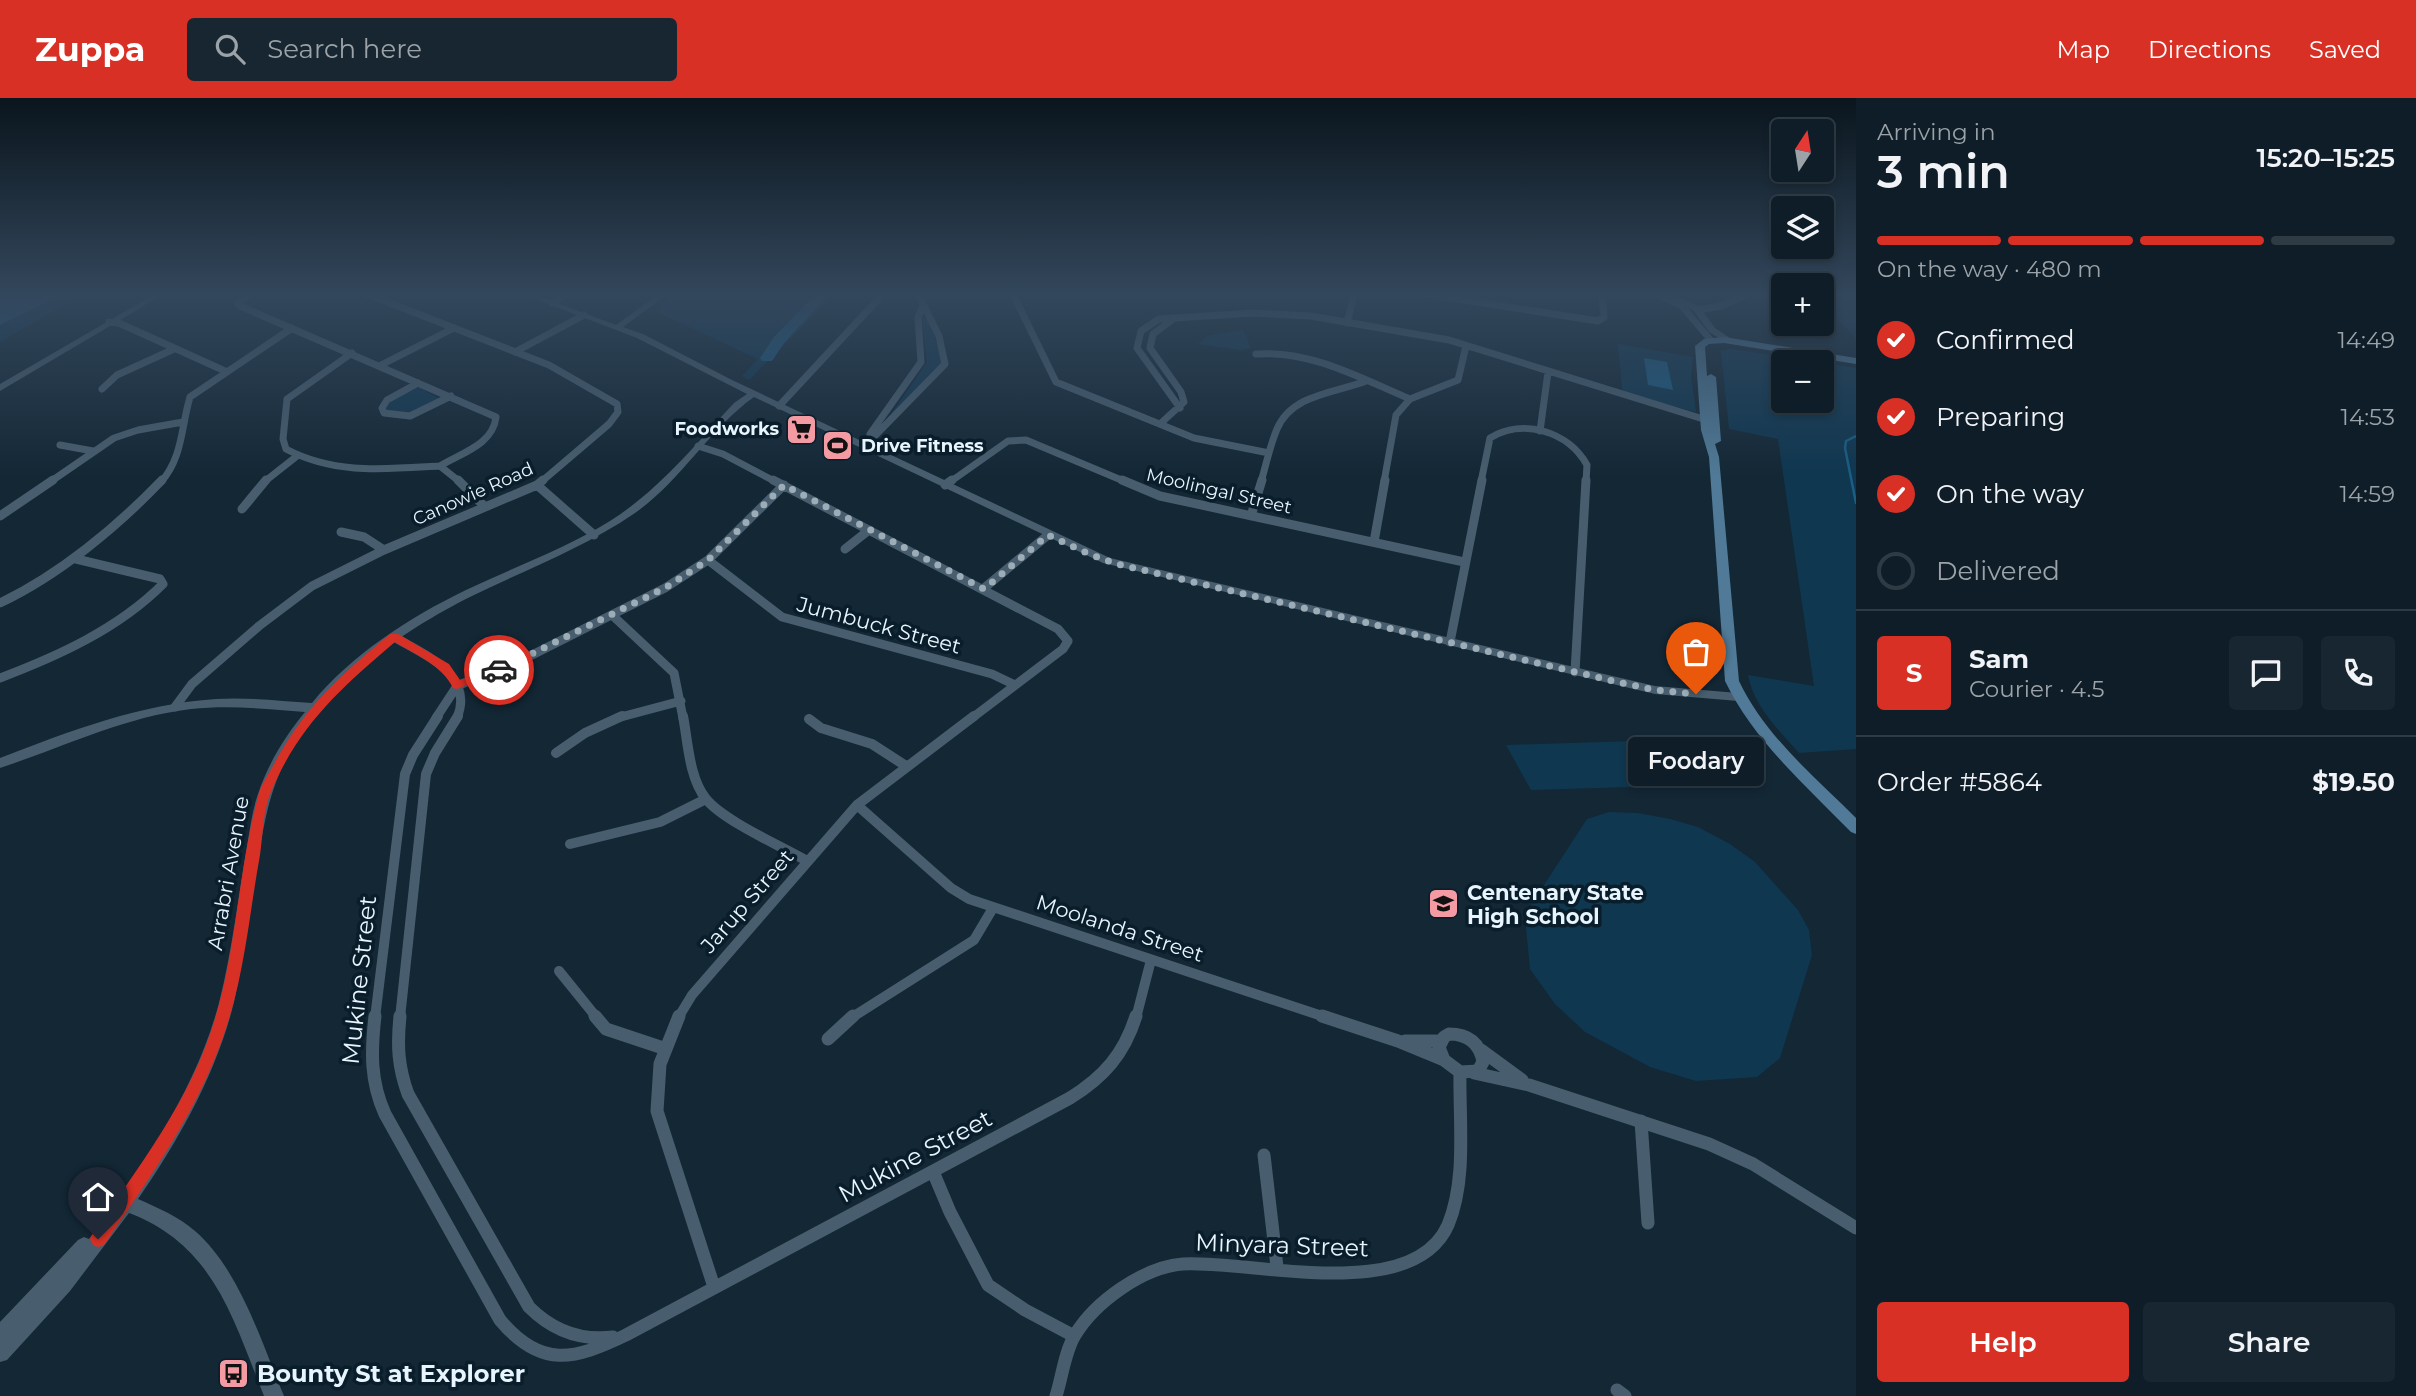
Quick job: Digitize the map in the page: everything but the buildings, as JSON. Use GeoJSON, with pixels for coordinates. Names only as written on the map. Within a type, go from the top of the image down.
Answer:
{"type":"FeatureCollection","features":[{"type":"Feature","properties":{"kind":"main road"},"geometry":{"type":"LineString","coordinates":[[1701,355],[1714,457],[1730,671],[1738,697],[1758,725],[1856,828]]}},
{"type":"Feature","properties":{"kind":"main road"},"geometry":{"type":"LineString","coordinates":[[1709,355],[1710,422]]}},
{"type":"Feature","properties":{"kind":"main road"},"geometry":{"type":"LineString","coordinates":[[1809,355],[1856,362]]}},
{"type":"Feature","properties":{"kind":"street"},"geometry":{"type":"LineString","coordinates":[[0,388],[55,355]]}},
{"type":"Feature","properties":{"kind":"street"},"geometry":{"type":"LineString","coordinates":[[102,389],[117,375],[162,355]]}},
{"type":"Feature","properties":{"kind":"street"},"geometry":{"type":"LineString","coordinates":[[187,355],[225,371]]}},
{"type":"Feature","properties":{"kind":"street"},"geometry":{"type":"LineString","coordinates":[[0,603],[39,584],[76,559],[171,469],[180,450],[183,422],[190,397],[251,355]]}},
{"type":"Feature","properties":{"kind":"street"},"geometry":{"type":"LineString","coordinates":[[350,355],[287,399],[283,439],[286,449],[297,456],[335,469],[447,469],[485,507]]}},
{"type":"Feature","properties":{"kind":"street"},"geometry":{"type":"LineString","coordinates":[[356,355],[496,417],[496,424],[485,440],[440,467]]}},
{"type":"Feature","properties":{"kind":"street"},"geometry":{"type":"LineString","coordinates":[[381,365],[402,355]]}},
{"type":"Feature","properties":{"kind":"street","name":"Canowie Road"},"geometry":{"type":"LineString","coordinates":[[175,707],[192,684],[287,603],[312,586],[384,550],[537,485],[610,424],[618,412],[617,404],[549,365],[522,355]]}},
{"type":"Feature","properties":{"kind":"street"},"geometry":{"type":"LineString","coordinates":[[675,355],[1048,535],[1117,564],[1655,690],[1738,697]]}},
{"type":"Feature","properties":{"kind":"street"},"geometry":{"type":"LineString","coordinates":[[779,405],[788,400],[829,355]]}},
{"type":"Feature","properties":{"kind":"street"},"geometry":{"type":"LineString","coordinates":[[860,445],[873,432],[920,365],[923,355]]}},
{"type":"Feature","properties":{"kind":"street"},"geometry":{"type":"LineString","coordinates":[[860,445],[945,365],[944,355]]}},
{"type":"Feature","properties":{"kind":"street"},"geometry":{"type":"LineString","coordinates":[[1043,355],[1056,382],[1194,438],[1269,453]]}},
{"type":"Feature","properties":{"kind":"street"},"geometry":{"type":"LineString","coordinates":[[1142,355],[1180,408]]}},
{"type":"Feature","properties":{"kind":"street"},"geometry":{"type":"LineString","coordinates":[[1155,355],[1185,398],[1180,408],[1160,424]]}},
{"type":"Feature","properties":{"kind":"street"},"geometry":{"type":"LineString","coordinates":[[1291,355],[1336,369],[1410,399]]}},
{"type":"Feature","properties":{"kind":"street"},"geometry":{"type":"LineString","coordinates":[[1374,542],[1394,422],[1400,409],[1410,399],[1458,380],[1463,355]]}},
{"type":"Feature","properties":{"kind":"street"},"geometry":{"type":"LineString","coordinates":[[1493,355],[1710,422]]}},
{"type":"Feature","properties":{"kind":"street"},"geometry":{"type":"LineString","coordinates":[[1540,431],[1548,372]]}},
{"type":"Feature","properties":{"kind":"street"},"geometry":{"type":"LineString","coordinates":[[1251,516],[1276,428],[1295,404],[1366,381]]}},
{"type":"Feature","properties":{"kind":"street"},"geometry":{"type":"LineString","coordinates":[[418,383],[387,400],[381,410],[395,417],[413,415],[450,396]]}},
{"type":"Feature","properties":{"kind":"street","name":"Arrabri Avenue"},"geometry":{"type":"LineString","coordinates":[[0,1353],[71,1275],[125,1203],[195,1085],[221,1022],[264,794],[285,751],[315,708],[365,659],[394,637],[469,593],[594,535],[634,510],[652,495],[743,400],[754,393]]}},
{"type":"Feature","properties":{"kind":"street"},"geometry":{"type":"LineString","coordinates":[[0,516],[114,438],[138,430],[183,422]]}},
{"type":"Feature","properties":{"kind":"street"},"geometry":{"type":"LineString","coordinates":[[1450,642],[1490,438],[1497,432],[1509,429],[1540,431],[1575,447],[1587,465],[1575,671]]}},
{"type":"Feature","properties":{"kind":"street","name":"Moolingal Street"},"geometry":{"type":"LineString","coordinates":[[945,485],[1008,440],[1017,439],[1032,442],[1146,492],[1464,562]]}},
{"type":"Feature","properties":{"kind":"street"},"geometry":{"type":"LineString","coordinates":[[60,445],[93,451]]}},
{"type":"Feature","properties":{"kind":"street"},"geometry":{"type":"LineString","coordinates":[[698,446],[721,453],[984,589],[1048,535]]}},
{"type":"Feature","properties":{"kind":"street"},"geometry":{"type":"LineString","coordinates":[[242,509],[269,476],[297,456]]}},
{"type":"Feature","properties":{"kind":"street"},"geometry":{"type":"LineString","coordinates":[[537,485],[594,535]]}},
{"type":"Feature","properties":{"kind":"street"},"geometry":{"type":"LineString","coordinates":[[394,637],[445,667],[457,685],[534,654],[665,588],[708,560],[784,485]]}},
{"type":"Feature","properties":{"kind":"street"},"geometry":{"type":"LineString","coordinates":[[845,549],[869,530]]}},
{"type":"Feature","properties":{"kind":"street"},"geometry":{"type":"LineString","coordinates":[[341,533],[366,537],[384,550]]}},
{"type":"Feature","properties":{"kind":"street"},"geometry":{"type":"LineString","coordinates":[[0,678],[32,666],[91,635],[155,594],[163,584],[160,579],[76,559]]}},
{"type":"Feature","properties":{"kind":"street","name":"Jumbuck Street"},"geometry":{"type":"LineString","coordinates":[[708,560],[782,617],[992,674],[1015,685]]}},
{"type":"Feature","properties":{"kind":"street","name":"Jarup Street"},"geometry":{"type":"LineString","coordinates":[[714,1287],[657,1111],[655,1084],[663,1048],[674,1021],[692,995],[857,805],[1063,649],[1068,637],[1058,629],[984,589]]}},
{"type":"Feature","properties":{"kind":"street"},"geometry":{"type":"LineString","coordinates":[[612,615],[674,673],[695,777],[705,799],[728,816],[807,861]]}},
{"type":"Feature","properties":{"kind":"street","name":"Mukine Street"},"geometry":{"type":"LineString","coordinates":[[634,1332],[602,1339],[582,1338],[549,1323],[532,1311],[518,1292],[408,1094],[401,1075],[397,1047],[425,778],[432,756],[461,712],[463,695],[457,685],[413,755],[405,774],[371,1066],[374,1088],[385,1114],[500,1320],[517,1338],[537,1353],[558,1357],[589,1351],[634,1332],[714,1287],[934,1174],[1104,1074],[1117,1058],[1135,1024],[1151,960]]}},
{"type":"Feature","properties":{"kind":"street"},"geometry":{"type":"LineString","coordinates":[[556,753],[606,720],[640,709],[681,701]]}},
{"type":"Feature","properties":{"kind":"street"},"geometry":{"type":"LineString","coordinates":[[0,763],[140,713],[217,703],[273,703],[315,708]]}},
{"type":"Feature","properties":{"kind":"street"},"geometry":{"type":"LineString","coordinates":[[809,719],[821,728],[872,744],[906,766]]}},
{"type":"Feature","properties":{"kind":"street"},"geometry":{"type":"LineString","coordinates":[[570,844],[660,822],[705,799]]}},
{"type":"Feature","properties":{"kind":"street","name":"Moolanda Street"},"geometry":{"type":"LineString","coordinates":[[857,805],[951,887],[969,899],[1398,1041],[1444,1060]]}},
{"type":"Feature","properties":{"kind":"street"},"geometry":{"type":"LineString","coordinates":[[828,1039],[853,1016],[974,940],[993,908]]}},
{"type":"Feature","properties":{"kind":"street"},"geometry":{"type":"LineString","coordinates":[[559,971],[606,1029],[663,1048]]}},
{"type":"Feature","properties":{"kind":"street"},"geometry":{"type":"LineString","coordinates":[[1529,1085],[1462,1035],[1449,1034],[1441,1041],[1440,1053],[1444,1060],[1467,1072],[1529,1085],[1709,1144],[1753,1164],[1856,1228]]}},
{"type":"Feature","properties":{"kind":"street","name":"Moolanda Street"},"geometry":{"type":"LineString","coordinates":[[1398,1041],[1441,1041]]}},
{"type":"Feature","properties":{"kind":"street"},"geometry":{"type":"LineString","coordinates":[[1467,1072],[1483,1062],[1481,1050]]}},
{"type":"Feature","properties":{"kind":"street","name":"Minyara Street"},"geometry":{"type":"LineString","coordinates":[[1056,1396],[1074,1336],[1122,1286],[1144,1276],[1181,1264],[1366,1273],[1390,1270],[1433,1245],[1446,1228],[1454,1202],[1467,1072]]}},
{"type":"Feature","properties":{"kind":"street"},"geometry":{"type":"LineString","coordinates":[[1641,1121],[1648,1223]]}},
{"type":"Feature","properties":{"kind":"street"},"geometry":{"type":"LineString","coordinates":[[1264,1155],[1276,1267]]}},
{"type":"Feature","properties":{"kind":"street"},"geometry":{"type":"LineString","coordinates":[[934,1174],[950,1212],[988,1285],[1025,1310],[1074,1336]]}},
{"type":"Feature","properties":{"kind":"street"},"geometry":{"type":"LineString","coordinates":[[125,1203],[168,1222],[194,1242],[211,1262],[225,1285],[274,1396]]}},
{"type":"Feature","properties":{"kind":"street","name":"Arrabri Avenue"},"geometry":{"type":"LineString","coordinates":[[0,1335],[125,1203]]}},
{"type":"Feature","properties":{"kind":"shaded area"},"geometry":{"type":"Polygon","coordinates":[[[749,355],[774,355],[749,380],[742,376],[758,359],[749,355]]]}},
{"type":"Feature","properties":{"kind":"shaded area"},"geometry":{"type":"Polygon","coordinates":[[[926,355],[941,355],[943,362],[887,420],[927,362],[926,355]]]}},
{"type":"Feature","properties":{"kind":"shaded area"},"geometry":{"type":"Polygon","coordinates":[[[1619,355],[1693,357],[1691,377],[1696,412],[1626,394],[1622,388],[1619,355]]]}},
{"type":"Feature","properties":{"kind":"shaded area"},"geometry":{"type":"Polygon","coordinates":[[[1721,355],[1771,355],[1771,413],[1834,413],[1834,365],[1856,368],[1856,749],[1799,753],[1768,717],[1751,687],[1748,675],[1814,686],[1778,439],[1729,429],[1721,355]]]}},
{"type":"Feature","properties":{"kind":"shaded area"},"geometry":{"type":"Polygon","coordinates":[[[1644,358],[1667,362],[1673,390],[1648,385],[1644,358]]]}},
{"type":"Feature","properties":{"kind":"shaded area"},"geometry":{"type":"Polygon","coordinates":[[[412,388],[420,388],[440,399],[407,414],[385,409],[390,401],[412,388]]]}},
{"type":"Feature","properties":{"kind":"shaded area"},"geometry":{"type":"Polygon","coordinates":[[[1633,741],[1663,786],[1531,790],[1506,745],[1633,741]]]}},
{"type":"Feature","properties":{"kind":"shaded area"},"geometry":{"type":"Polygon","coordinates":[[[1609,812],[1638,813],[1698,827],[1730,844],[1755,862],[1798,910],[1809,930],[1812,955],[1780,1058],[1757,1077],[1696,1081],[1650,1067],[1585,1032],[1555,1004],[1530,969],[1526,928],[1529,908],[1587,819],[1609,812]]]}},
{"type":"Feature","properties":{"kind":"waterway"},"geometry":{"type":"LineString","coordinates":[[767,358],[769,355]]}},
{"type":"Feature","properties":{"kind":"waterway"},"geometry":{"type":"LineString","coordinates":[[1856,436],[1846,441],[1845,448],[1856,503]]}},
{"type":"Feature","properties":{"kind":"way so far"},"geometry":{"type":"LineString","coordinates":[[499,670],[665,588],[708,560],[784,485],[984,589],[1048,535],[1117,564],[1622,683],[1696,694]]}},
{"type":"Feature","properties":{"kind":"place","name":"Foodworks"},"geometry":{"type":"Point","coordinates":[802,429]}},
{"type":"Feature","properties":{"kind":"place","name":"Drive Fitness"},"geometry":{"type":"Point","coordinates":[838,446]}},
{"type":"Feature","properties":{"kind":"place","name":"Foodary"},"geometry":{"type":"Point","coordinates":[1696,694]}},
{"type":"Feature","properties":{"kind":"place","name":"Centenary State High School"},"geometry":{"type":"Point","coordinates":[1444,904]}},
{"type":"Feature","properties":{"kind":"place","name":"Bounty St at Explorer"},"geometry":{"type":"Point","coordinates":[234,1373]}},
{"type":"Feature","properties":{"kind":"route"},"geometry":{"type":"LineString","coordinates":[[98,1239],[152,1162],[195,1085],[221,1022],[264,794],[297,732],[335,686],[394,637],[445,667],[457,685],[499,670]]}}]}
